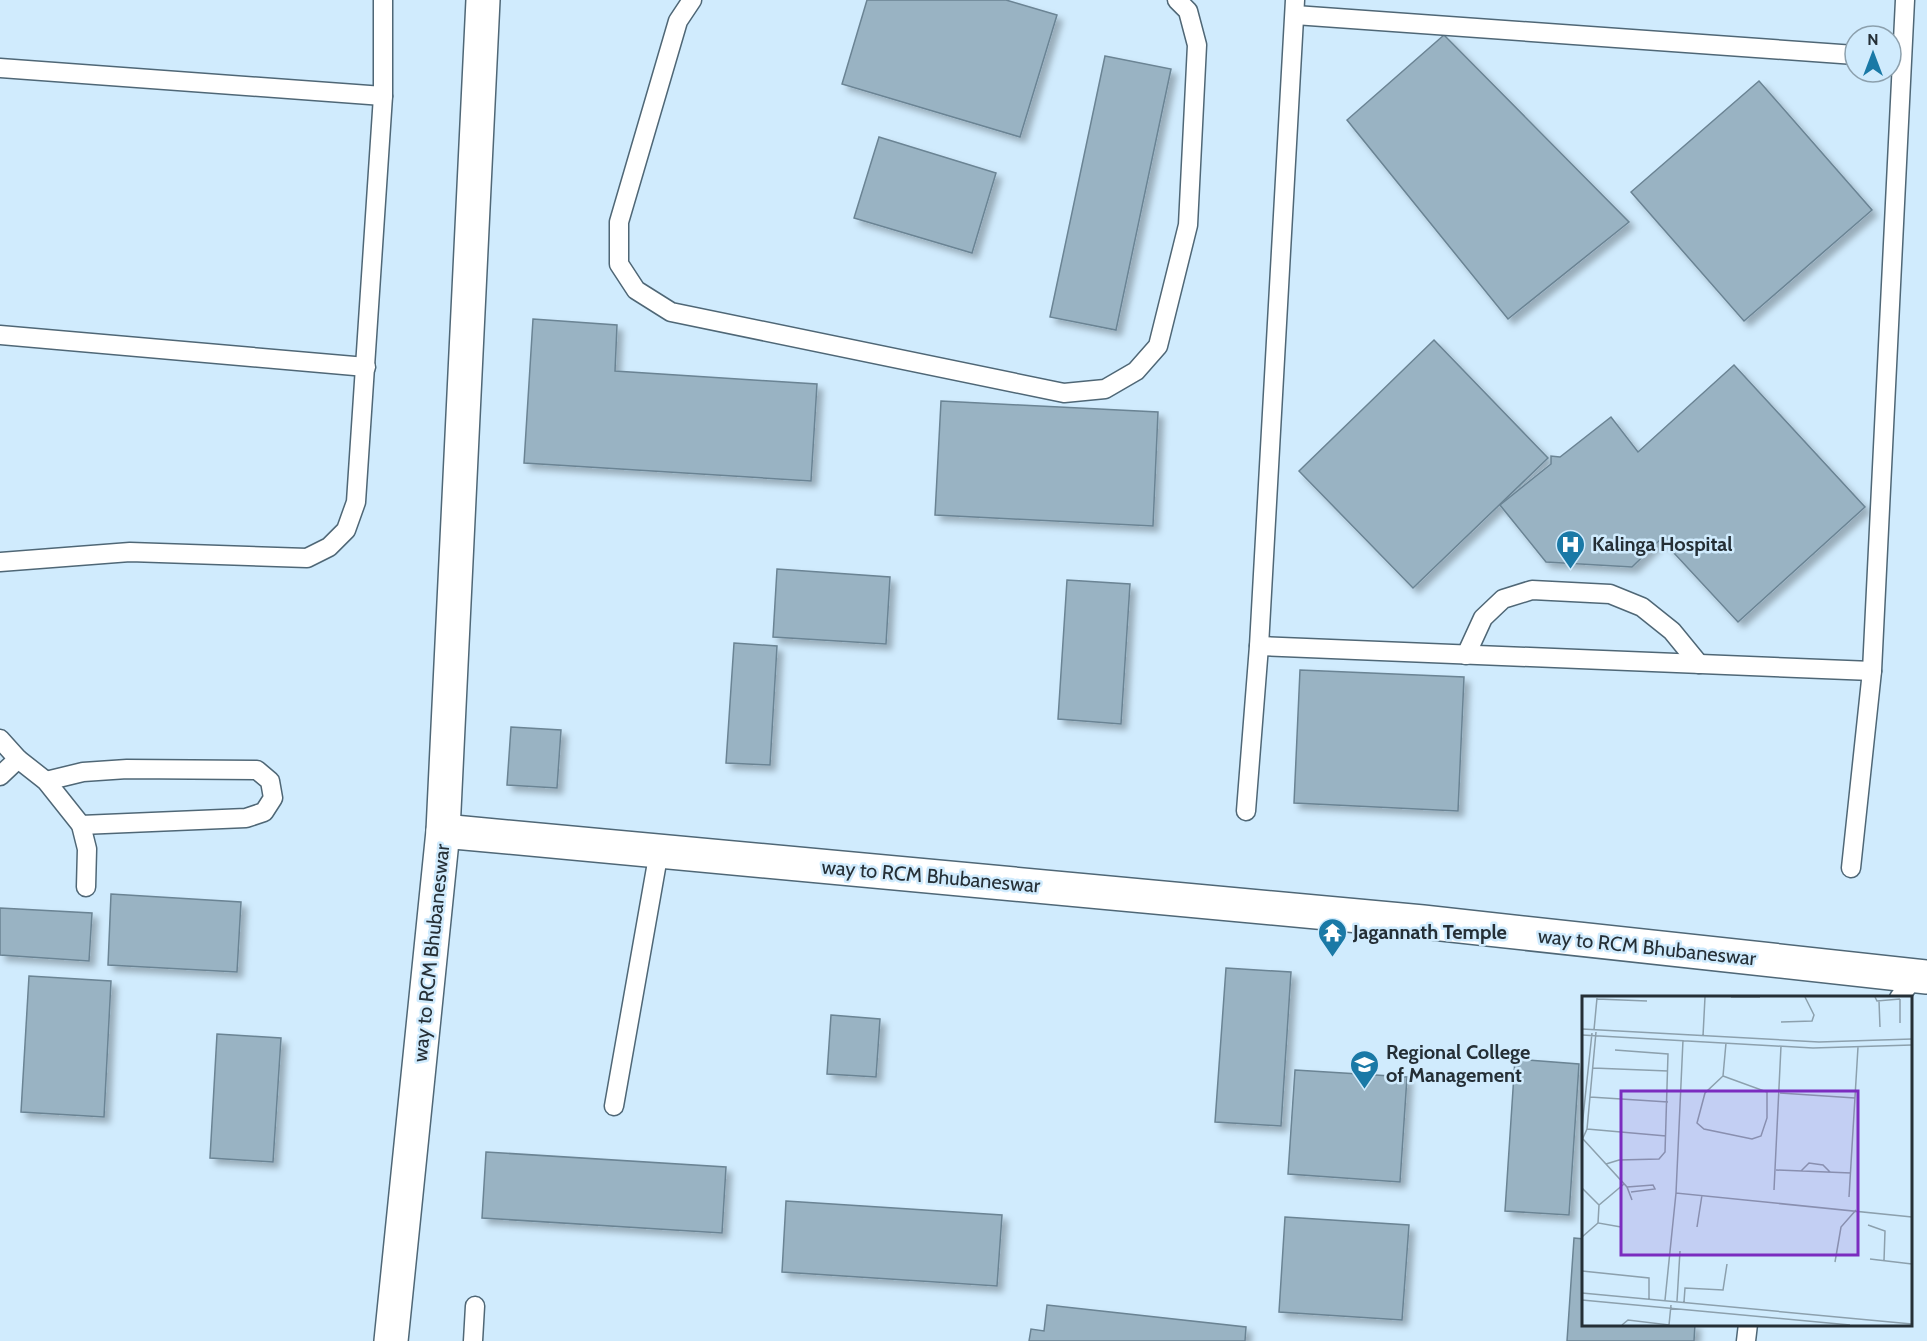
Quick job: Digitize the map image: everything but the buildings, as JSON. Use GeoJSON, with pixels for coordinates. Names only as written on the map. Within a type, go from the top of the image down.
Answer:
{"type":"FeatureCollection","features":[{"type":"Feature","properties":{"kind":"street"},"geometry":{"type":"LineString","coordinates":[[443,831],[483,0]]}},
{"type":"Feature","properties":{"kind":"street","name":"way to RCM Bhubaneswar"},"geometry":{"type":"LineString","coordinates":[[391,1341],[443,831],[1423,922],[1914,984]]}},
{"type":"Feature","properties":{"kind":"lane"},"geometry":{"type":"LineString","coordinates":[[0,562],[130,552],[307,558],[329,548],[346,530],[356,502],[366,366],[383,96],[383,0]]}},
{"type":"Feature","properties":{"kind":"lane"},"geometry":{"type":"LineString","coordinates":[[692,0],[678,21],[619,222],[619,264],[636,290],[671,312],[1064,393],[1105,388],[1136,371],[1158,346],[1188,225],[1197,45],[1188,11],[1177,0]]}},
{"type":"Feature","properties":{"kind":"lane"},"geometry":{"type":"LineString","coordinates":[[1901,24],[1905,0]]}},
{"type":"Feature","properties":{"kind":"lane"},"geometry":{"type":"LineString","coordinates":[[1246,811],[1259,646],[1295,8],[1843,55]]}},
{"type":"Feature","properties":{"kind":"lane"},"geometry":{"type":"LineString","coordinates":[[0,68],[383,96]]}},
{"type":"Feature","properties":{"kind":"lane"},"geometry":{"type":"LineString","coordinates":[[1851,868],[1872,671],[1895,84]]}},
{"type":"Feature","properties":{"kind":"lane"},"geometry":{"type":"LineString","coordinates":[[0,335],[366,366]]}},
{"type":"Feature","properties":{"kind":"lane"},"geometry":{"type":"LineString","coordinates":[[1466,655],[1483,618],[1503,599],[1532,590],[1543,590],[1610,594],[1642,607],[1672,631],[1700,664]]}},
{"type":"Feature","properties":{"kind":"lane"},"geometry":{"type":"LineString","coordinates":[[1259,646],[1872,671]]}},
{"type":"Feature","properties":{"kind":"lane"},"geometry":{"type":"LineString","coordinates":[[0,739],[18,759],[46,781],[81,825],[87,849],[86,887]]}},
{"type":"Feature","properties":{"kind":"lane"},"geometry":{"type":"LineString","coordinates":[[0,776],[18,759]]}},
{"type":"Feature","properties":{"kind":"lane"},"geometry":{"type":"LineString","coordinates":[[46,781],[83,772],[127,770],[257,770],[270,781],[273,798],[264,812],[246,818],[81,825]]}},
{"type":"Feature","properties":{"kind":"lane"},"geometry":{"type":"LineString","coordinates":[[614,1106],[659,851]]}},
{"type":"Feature","properties":{"kind":"lane"},"geometry":{"type":"LineString","coordinates":[[473,1341],[475,1306]]}},
{"type":"Feature","properties":{"kind":"lane"},"geometry":{"type":"LineString","coordinates":[[1746,1341],[1748,1326]]}},
{"type":"Feature","properties":{"kind":"place","name":"Kalinga Hospital"},"geometry":{"type":"Point","coordinates":[1571,570]}},
{"type":"Feature","properties":{"kind":"place","name":"Jagannath Temple"},"geometry":{"type":"Point","coordinates":[1332,958]}},
{"type":"Feature","properties":{"kind":"place","name":"Regional College of Management"},"geometry":{"type":"Point","coordinates":[1365,1090]}}]}
